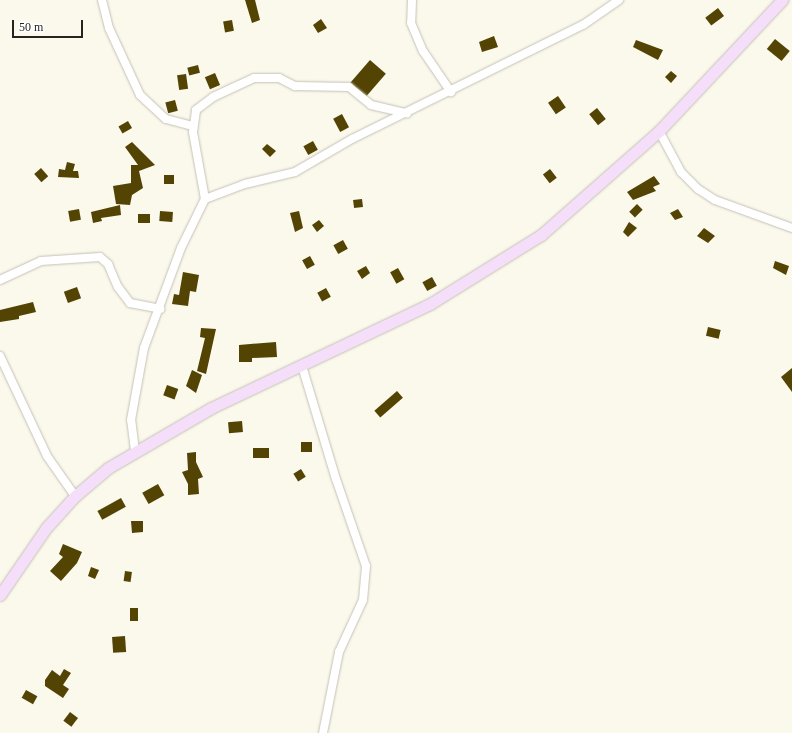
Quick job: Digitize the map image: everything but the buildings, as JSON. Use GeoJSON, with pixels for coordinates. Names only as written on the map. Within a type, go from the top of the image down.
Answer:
{"type":"FeatureCollection","features":[{"type":"Feature","properties":{"kind":"main road"},"geometry":{"type":"LineString","coordinates":[[0,595],[20,563],[75,496],[135,451],[211,408],[430,304],[501,262],[576,207],[659,131],[782,0]]}},
{"type":"Feature","properties":{"kind":"street"},"geometry":{"type":"LineString","coordinates":[[102,0],[109,28],[140,95],[166,119],[192,126]]}},
{"type":"Feature","properties":{"kind":"street"},"geometry":{"type":"LineString","coordinates":[[412,0],[411,23],[423,51],[451,92]]}},
{"type":"Feature","properties":{"kind":"street"},"geometry":{"type":"LineString","coordinates":[[205,199],[245,184],[295,172],[352,139],[451,92],[480,74],[583,25],[619,0]]}},
{"type":"Feature","properties":{"kind":"street"},"geometry":{"type":"LineString","coordinates":[[135,451],[131,420],[134,392],[144,348],[160,309],[181,248],[205,199],[192,126],[196,110],[213,97],[254,78],[268,76],[279,78],[295,86],[349,87],[371,105],[407,113]]}},
{"type":"Feature","properties":{"kind":"street"},"geometry":{"type":"LineString","coordinates":[[659,131],[682,172],[698,189],[722,203],[792,228]]}},
{"type":"Feature","properties":{"kind":"street"},"geometry":{"type":"LineString","coordinates":[[0,280],[41,261],[100,257],[108,264],[118,287],[130,303],[160,309]]}},
{"type":"Feature","properties":{"kind":"street"},"geometry":{"type":"LineString","coordinates":[[0,356],[47,456],[75,496]]}},
{"type":"Feature","properties":{"kind":"street"},"geometry":{"type":"LineString","coordinates":[[302,366],[336,479],[366,566],[363,600],[339,652],[323,733]]}}]}
